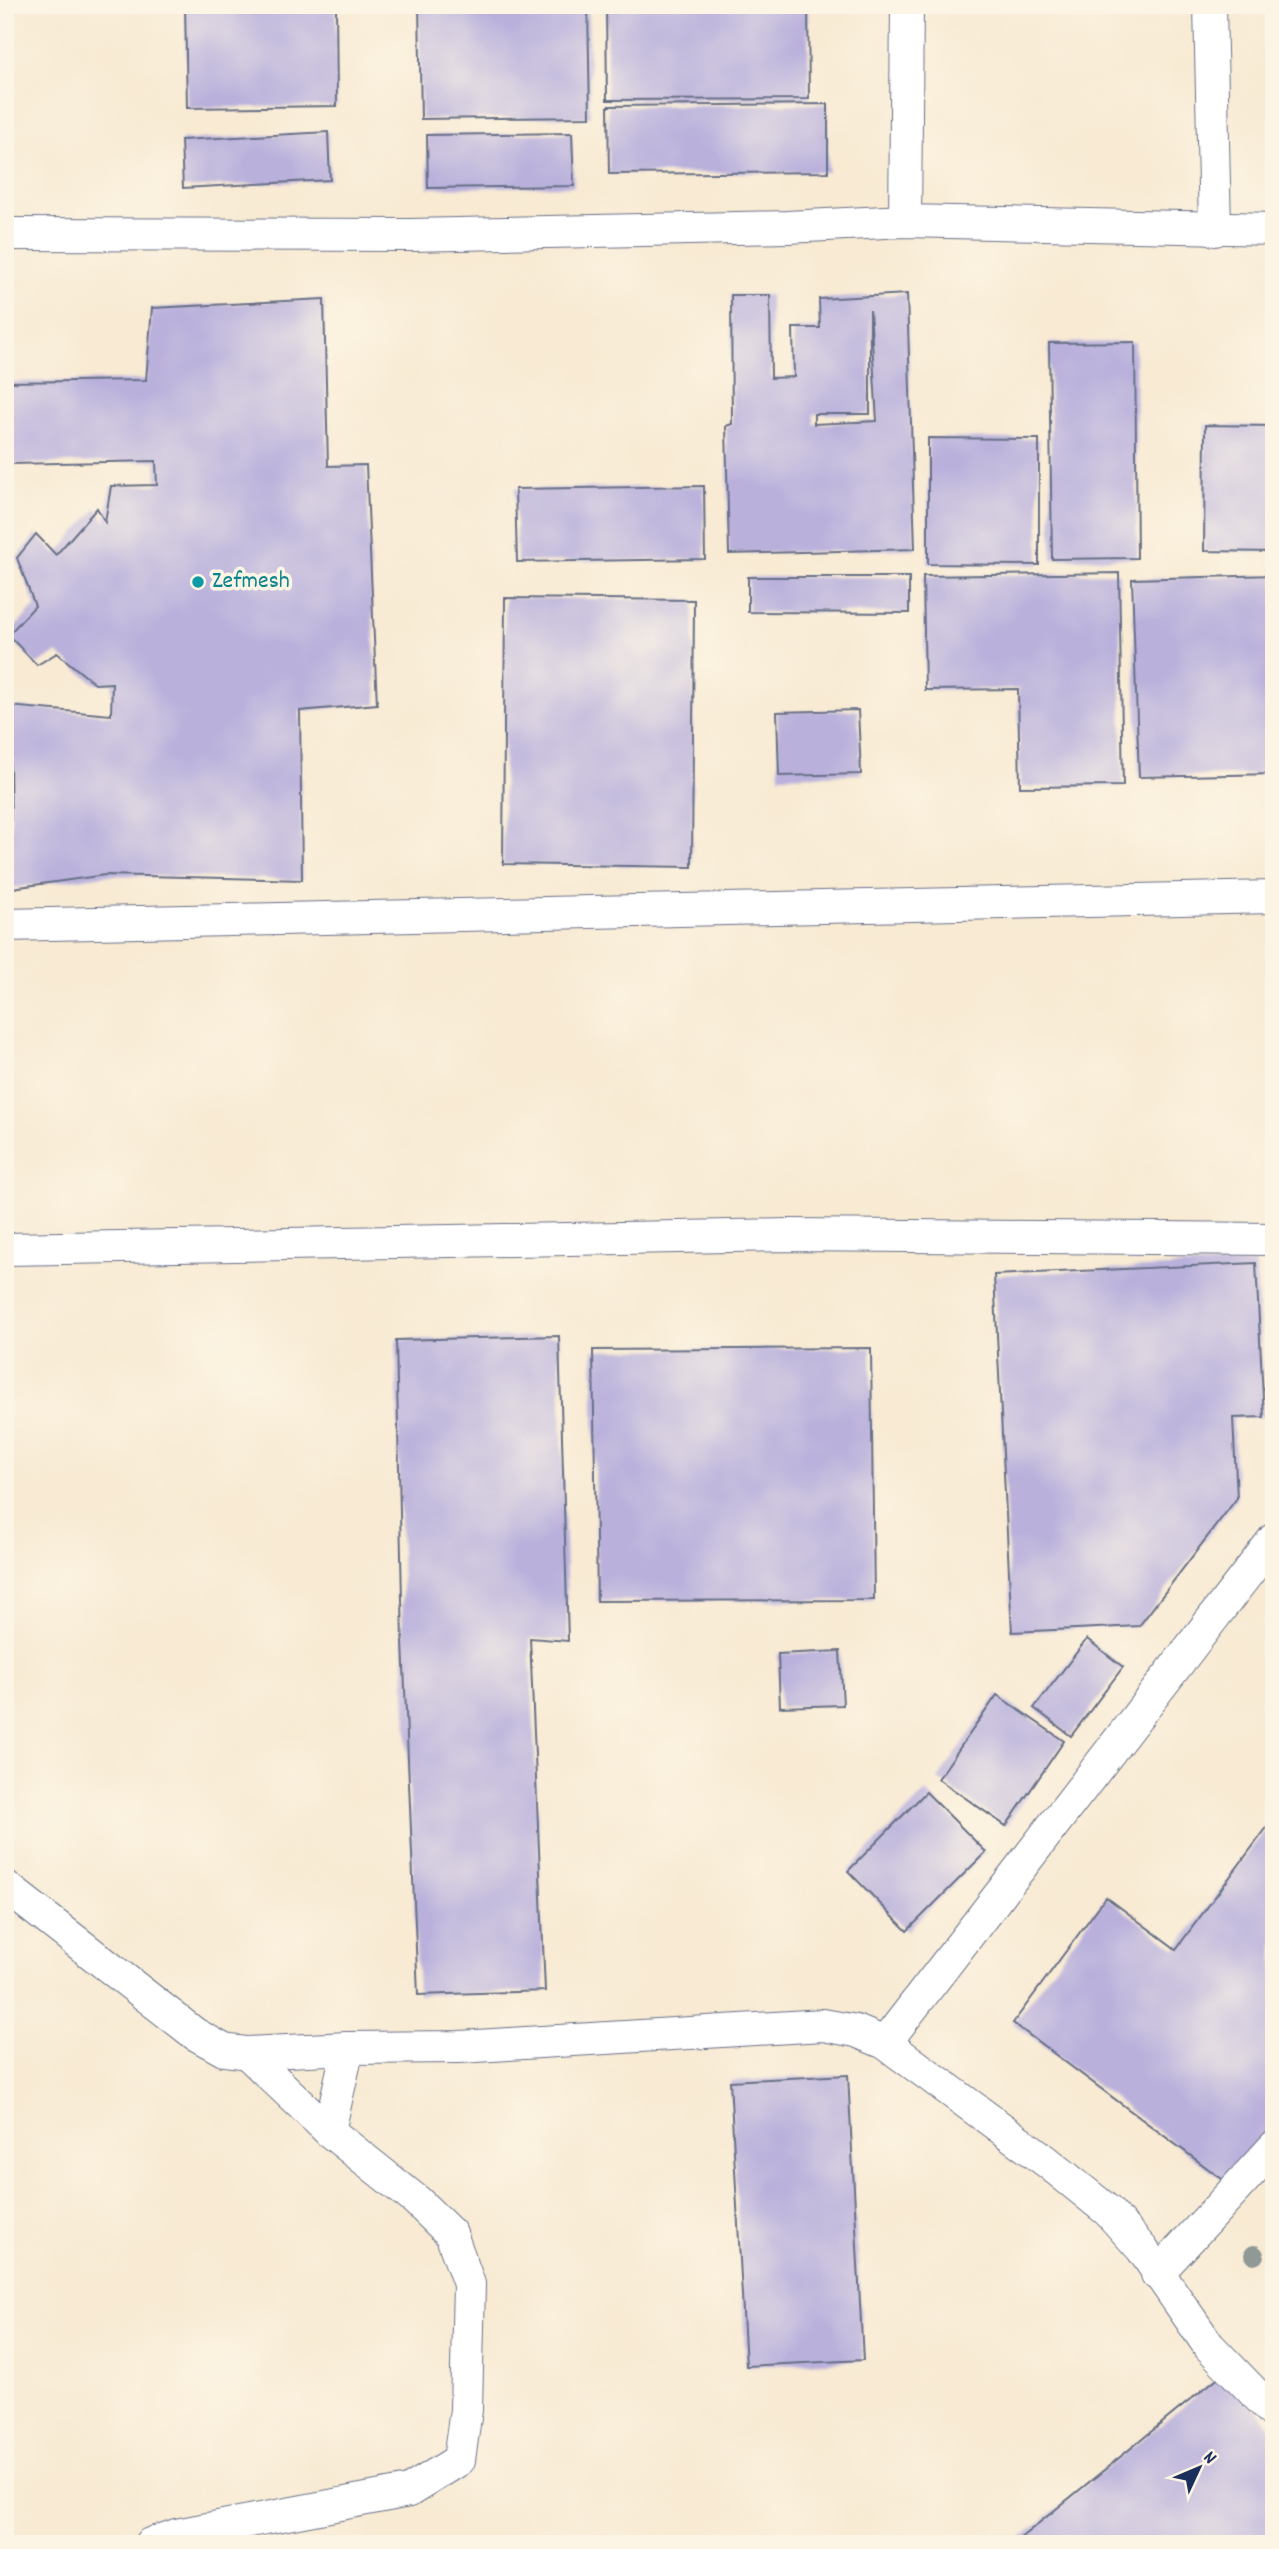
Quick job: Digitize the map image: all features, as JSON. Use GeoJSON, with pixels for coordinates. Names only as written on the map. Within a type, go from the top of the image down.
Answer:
{"type":"FeatureCollection","features":[{"type":"Feature","properties":{"kind":"street"},"geometry":{"type":"LineString","coordinates":[[905,221],[907,5]]}},
{"type":"Feature","properties":{"kind":"street"},"geometry":{"type":"LineString","coordinates":[[1210,5],[1215,230]]}},
{"type":"Feature","properties":{"kind":"street"},"geometry":{"type":"LineString","coordinates":[[5,234],[424,235],[786,227],[905,221],[1215,230],[1274,229]]}},
{"type":"Feature","properties":{"kind":"street"},"geometry":{"type":"LineString","coordinates":[[5,925],[1274,897]]}},
{"type":"Feature","properties":{"kind":"street"},"geometry":{"type":"LineString","coordinates":[[5,1249],[790,1235],[1274,1239]]}},
{"type":"Feature","properties":{"kind":"street"},"geometry":{"type":"LineString","coordinates":[[885,2042],[1274,1539]]}},
{"type":"Feature","properties":{"kind":"street"},"geometry":{"type":"LineString","coordinates":[[5,1886],[195,2034],[224,2050],[247,2053],[348,2048],[459,2047],[823,2025],[856,2031],[885,2042],[1046,2161],[1108,2211],[1142,2249],[1209,2346],[1274,2413]]}},
{"type":"Feature","properties":{"kind":"street"},"geometry":{"type":"LineString","coordinates":[[329,2131],[348,2048]]}},
{"type":"Feature","properties":{"kind":"street"},"geometry":{"type":"LineString","coordinates":[[150,2544],[176,2535],[409,2491],[459,2460],[466,2410],[469,2284],[451,2234],[417,2201],[329,2131],[247,2053]]}},
{"type":"Feature","properties":{"kind":"street"},"geometry":{"type":"LineString","coordinates":[[1157,2274],[1274,2147]]}},
{"type":"Feature","properties":{"kind":"building"},"geometry":{"type":"Polygon","coordinates":[[[185,5],[336,5],[337,106],[187,108],[185,5]]]}},
{"type":"Feature","properties":{"kind":"building"},"geometry":{"type":"Polygon","coordinates":[[[419,5],[588,5],[590,117],[421,119],[419,5]]]}},
{"type":"Feature","properties":{"kind":"building"},"geometry":{"type":"Polygon","coordinates":[[[606,5],[808,5],[809,99],[607,100],[606,5]]]}},
{"type":"Feature","properties":{"kind":"building"},"geometry":{"type":"Polygon","coordinates":[[[828,104],[828,172],[609,174],[608,106],[828,104]]]}},
{"type":"Feature","properties":{"kind":"building"},"geometry":{"type":"Polygon","coordinates":[[[328,132],[330,180],[183,188],[181,140],[328,132]]]}},
{"type":"Feature","properties":{"kind":"building"},"geometry":{"type":"Polygon","coordinates":[[[572,133],[574,186],[428,188],[427,135],[572,133]]]}},
{"type":"Feature","properties":{"kind":"building"},"geometry":{"type":"Polygon","coordinates":[[[907,294],[915,549],[729,554],[726,426],[732,424],[731,295],[770,295],[771,378],[794,377],[793,328],[820,328],[819,299],[907,294]],[[870,310],[870,414],[814,414],[814,424],[877,421],[870,310]]]}},
{"type":"Feature","properties":{"kind":"building","name":"Zefmesh"},"geometry":{"type":"Polygon","coordinates":[[[324,299],[328,466],[366,465],[377,704],[300,711],[302,880],[105,875],[12,888],[9,706],[111,715],[112,683],[95,684],[57,653],[37,665],[8,635],[35,606],[17,558],[36,534],[56,555],[97,508],[105,522],[111,486],[157,485],[156,461],[11,464],[6,382],[146,380],[152,308],[324,299]]]}},
{"type":"Feature","properties":{"kind":"building"},"geometry":{"type":"Polygon","coordinates":[[[1135,342],[1137,558],[1052,559],[1049,343],[1135,342]]]}},
{"type":"Feature","properties":{"kind":"building"},"geometry":{"type":"Polygon","coordinates":[[[1205,425],[1274,426],[1274,552],[1204,551],[1205,425]]]}},
{"type":"Feature","properties":{"kind":"building"},"geometry":{"type":"Polygon","coordinates":[[[928,438],[1039,439],[1039,565],[928,564],[928,438]]]}},
{"type":"Feature","properties":{"kind":"building"},"geometry":{"type":"Polygon","coordinates":[[[704,486],[705,559],[517,562],[515,489],[704,486]]]}},
{"type":"Feature","properties":{"kind":"building"},"geometry":{"type":"Polygon","coordinates":[[[1119,573],[1123,786],[1020,787],[1018,689],[925,690],[923,576],[1119,573]]]}},
{"type":"Feature","properties":{"kind":"building"},"geometry":{"type":"Polygon","coordinates":[[[1274,575],[1274,774],[1139,777],[1132,579],[1274,575]]]}},
{"type":"Feature","properties":{"kind":"building"},"geometry":{"type":"Polygon","coordinates":[[[748,577],[909,577],[909,613],[748,612],[748,577]]]}},
{"type":"Feature","properties":{"kind":"building"},"geometry":{"type":"Polygon","coordinates":[[[505,598],[694,600],[692,867],[503,864],[505,598]]]}},
{"type":"Feature","properties":{"kind":"building"},"geometry":{"type":"Polygon","coordinates":[[[858,710],[861,774],[779,776],[777,712],[858,710]]]}},
{"type":"Feature","properties":{"kind":"building"},"geometry":{"type":"Polygon","coordinates":[[[1256,1263],[1264,1417],[1233,1418],[1237,1498],[1139,1626],[1012,1632],[994,1275],[1256,1263]]]}},
{"type":"Feature","properties":{"kind":"building"},"geometry":{"type":"Polygon","coordinates":[[[559,1336],[568,1641],[530,1638],[545,1991],[418,1995],[403,1642],[396,1340],[559,1336]]]}},
{"type":"Feature","properties":{"kind":"building"},"geometry":{"type":"Polygon","coordinates":[[[871,1348],[874,1600],[597,1601],[593,1350],[871,1348]]]}},
{"type":"Feature","properties":{"kind":"building"},"geometry":{"type":"Polygon","coordinates":[[[1087,1639],[1123,1667],[1071,1736],[1034,1708],[1087,1639]]]}},
{"type":"Feature","properties":{"kind":"building"},"geometry":{"type":"Polygon","coordinates":[[[840,1651],[843,1705],[780,1707],[778,1654],[840,1651]]]}},
{"type":"Feature","properties":{"kind":"building"},"geometry":{"type":"Polygon","coordinates":[[[997,1695],[1064,1741],[1006,1826],[938,1779],[997,1695]]]}},
{"type":"Feature","properties":{"kind":"building"},"geometry":{"type":"Polygon","coordinates":[[[926,1792],[986,1852],[907,1931],[848,1871],[926,1792]]]}},
{"type":"Feature","properties":{"kind":"building"},"geometry":{"type":"Polygon","coordinates":[[[1274,1818],[1274,2127],[1230,2185],[1013,2023],[1106,1897],[1176,1949],[1274,1818]]]}},
{"type":"Feature","properties":{"kind":"building"},"geometry":{"type":"Polygon","coordinates":[[[848,2075],[863,2360],[746,2366],[730,2081],[848,2075]]]}},
{"type":"Feature","properties":{"kind":"building"},"geometry":{"type":"Polygon","coordinates":[[[1226,2371],[1274,2430],[1274,2533],[1261,2544],[1013,2544],[1226,2371]]]}},
{"type":"Feature","properties":{"kind":"place","name":"Zefmesh"},"geometry":{"type":"Point","coordinates":[198,582]}}]}
